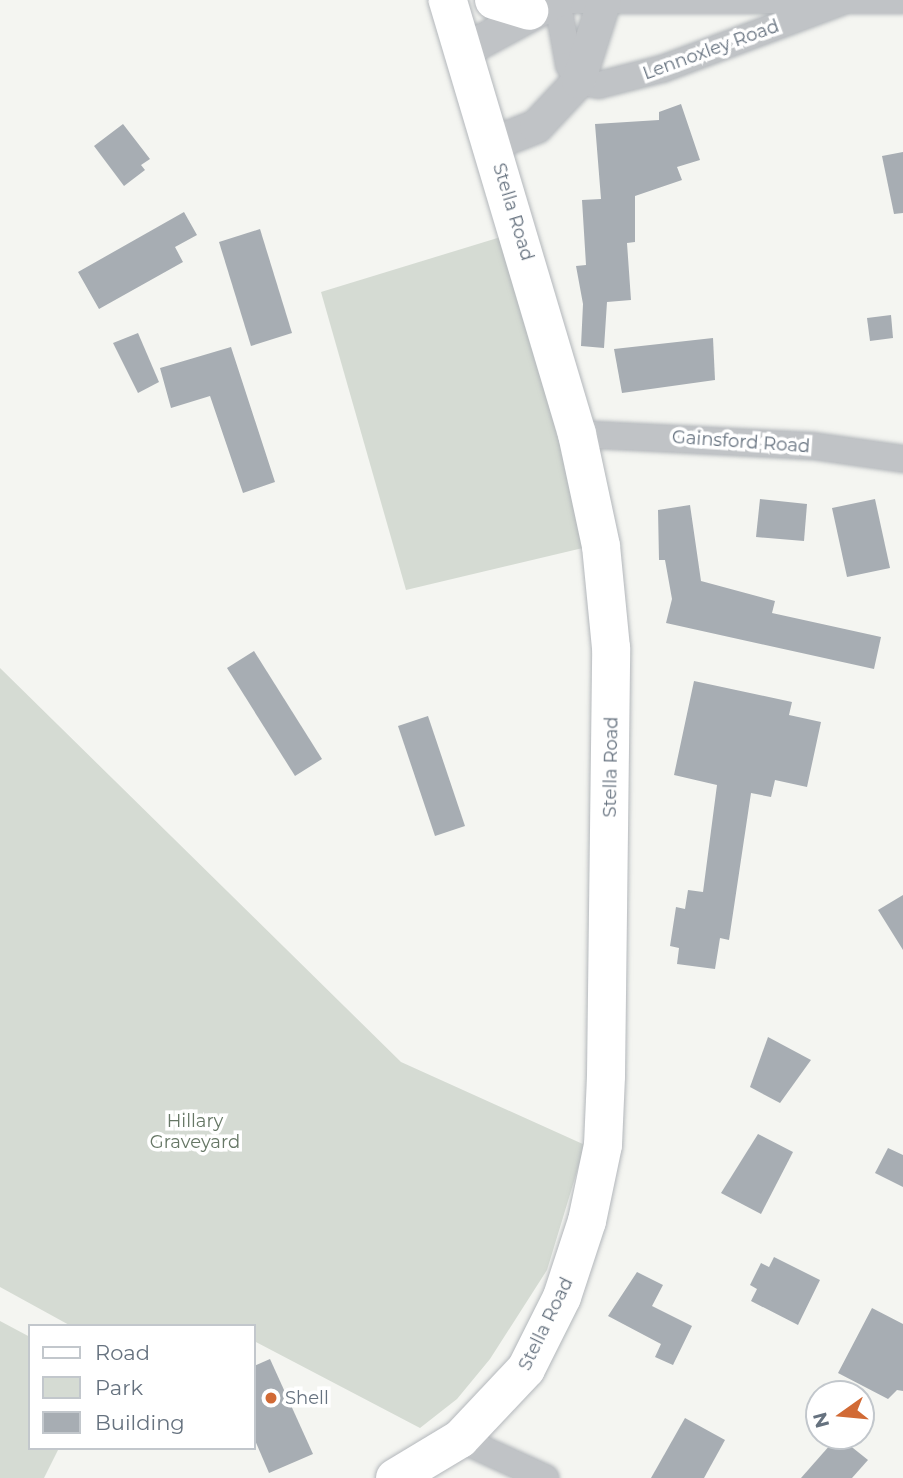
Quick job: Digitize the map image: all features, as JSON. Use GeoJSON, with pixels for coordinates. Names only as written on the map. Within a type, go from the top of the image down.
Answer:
{"type":"FeatureCollection","features":[{"type":"Feature","properties":{"kind":"main road","name":"Stella Road"},"geometry":{"type":"LineString","coordinates":[[396,1478],[460,1439],[526,1369],[562,1297],[587,1221],[603,1145],[611,648],[601,546],[578,434],[448,0]]}},
{"type":"Feature","properties":{"kind":"street","name":"Lennoxley Road"},"geometry":{"type":"LineString","coordinates":[[540,2],[903,0]]}},
{"type":"Feature","properties":{"kind":"street"},"geometry":{"type":"LineString","coordinates":[[464,50],[540,2],[578,80]]}},
{"type":"Feature","properties":{"kind":"street"},"geometry":{"type":"LineString","coordinates":[[493,144],[536,126],[578,80],[604,2]]}},
{"type":"Feature","properties":{"kind":"street","name":"Lennoxley Road"},"geometry":{"type":"LineString","coordinates":[[578,80],[621,82],[841,2]]}},
{"type":"Feature","properties":{"kind":"street","name":"Gainsford Road"},"geometry":{"type":"LineString","coordinates":[[578,434],[813,446],[903,459]]}},
{"type":"Feature","properties":{"kind":"street"},"geometry":{"type":"LineString","coordinates":[[460,1439],[545,1478]]}},
{"type":"Feature","properties":{"kind":"green space"},"geometry":{"type":"Polygon","coordinates":[[[504,236],[587,547],[406,590],[321,292],[504,236]]]}},
{"type":"Feature","properties":{"kind":"green space","name":"Hillary Graveyard"},"geometry":{"type":"Polygon","coordinates":[[[0,668],[401,1062],[585,1145],[547,1270],[490,1359],[457,1399],[420,1428],[256,1342],[256,1324],[67,1324],[0,1287],[0,668]]]}},
{"type":"Feature","properties":{"kind":"green space"},"geometry":{"type":"Polygon","coordinates":[[[0,1321],[28,1336],[28,1450],[58,1450],[44,1478],[0,1478],[0,1321]]]}},
{"type":"Feature","properties":{"kind":"building"},"geometry":{"type":"Polygon","coordinates":[[[681,104],[700,160],[677,167],[682,180],[635,196],[635,242],[627,243],[631,300],[607,302],[604,348],[581,346],[583,304],[576,266],[586,265],[582,200],[601,199],[595,124],[659,120],[659,112],[681,104]]]}},
{"type":"Feature","properties":{"kind":"building"},"geometry":{"type":"Polygon","coordinates":[[[123,124],[150,159],[141,165],[145,170],[124,186],[94,146],[123,124]]]}},
{"type":"Feature","properties":{"kind":"building"},"geometry":{"type":"Polygon","coordinates":[[[903,152],[903,213],[894,214],[882,156],[903,152]]]}},
{"type":"Feature","properties":{"kind":"building"},"geometry":{"type":"Polygon","coordinates":[[[184,212],[197,235],[175,247],[183,262],[99,309],[78,272],[184,212]]]}},
{"type":"Feature","properties":{"kind":"building"},"geometry":{"type":"Polygon","coordinates":[[[260,229],[292,333],[251,346],[219,242],[260,229]]]}},
{"type":"Feature","properties":{"kind":"building"},"geometry":{"type":"Polygon","coordinates":[[[891,315],[893,338],[870,341],[867,318],[891,315]]]}},
{"type":"Feature","properties":{"kind":"building"},"geometry":{"type":"Polygon","coordinates":[[[138,333],[159,382],[138,393],[113,343],[138,333]]]}},
{"type":"Feature","properties":{"kind":"building"},"geometry":{"type":"Polygon","coordinates":[[[713,338],[715,380],[622,393],[614,349],[713,338]]]}},
{"type":"Feature","properties":{"kind":"building"},"geometry":{"type":"Polygon","coordinates":[[[231,347],[275,482],[243,493],[210,396],[171,408],[160,368],[231,347]]]}},
{"type":"Feature","properties":{"kind":"building"},"geometry":{"type":"Polygon","coordinates":[[[760,499],[807,504],[804,541],[756,537],[760,499]]]}},
{"type":"Feature","properties":{"kind":"building"},"geometry":{"type":"Polygon","coordinates":[[[875,499],[890,568],[847,577],[832,508],[875,499]]]}},
{"type":"Feature","properties":{"kind":"building"},"geometry":{"type":"Polygon","coordinates":[[[690,505],[701,581],[775,601],[772,613],[881,637],[874,669],[666,623],[672,599],[665,560],[659,560],[658,510],[690,505]]]}},
{"type":"Feature","properties":{"kind":"building"},"geometry":{"type":"Polygon","coordinates":[[[254,651],[322,759],[295,776],[227,668],[254,651]]]}},
{"type":"Feature","properties":{"kind":"building"},"geometry":{"type":"Polygon","coordinates":[[[694,681],[792,702],[789,715],[821,722],[807,787],[775,780],[771,797],[751,793],[729,940],[720,938],[715,969],[677,964],[679,948],[670,946],[676,907],[685,909],[688,890],[703,892],[717,785],[674,775],[694,681]]]}},
{"type":"Feature","properties":{"kind":"building"},"geometry":{"type":"Polygon","coordinates":[[[428,716],[465,826],[435,836],[398,726],[428,716]]]}},
{"type":"Feature","properties":{"kind":"building"},"geometry":{"type":"Polygon","coordinates":[[[903,895],[903,950],[878,910],[903,895]]]}},
{"type":"Feature","properties":{"kind":"building"},"geometry":{"type":"Polygon","coordinates":[[[768,1037],[811,1060],[780,1103],[750,1087],[768,1037]]]}},
{"type":"Feature","properties":{"kind":"building"},"geometry":{"type":"Polygon","coordinates":[[[758,1134],[793,1152],[761,1214],[721,1193],[758,1134]]]}},
{"type":"Feature","properties":{"kind":"building"},"geometry":{"type":"Polygon","coordinates":[[[888,1148],[903,1155],[903,1187],[875,1173],[888,1148]]]}},
{"type":"Feature","properties":{"kind":"building"},"geometry":{"type":"Polygon","coordinates":[[[774,1257],[820,1280],[798,1325],[751,1301],[757,1289],[750,1285],[761,1263],[769,1267],[774,1257]]]}},
{"type":"Feature","properties":{"kind":"building"},"geometry":{"type":"Polygon","coordinates":[[[637,1272],[663,1285],[652,1306],[692,1326],[673,1365],[655,1357],[661,1344],[608,1316],[637,1272]]]}},
{"type":"Feature","properties":{"kind":"building"},"geometry":{"type":"Polygon","coordinates":[[[872,1308],[903,1324],[903,1391],[897,1390],[888,1399],[875,1392],[875,1380],[851,1380],[838,1373],[872,1308]]]}},
{"type":"Feature","properties":{"kind":"building","name":"Shell"},"geometry":{"type":"Polygon","coordinates":[[[270,1359],[313,1454],[269,1473],[256,1443],[256,1365],[270,1359]]]}},
{"type":"Feature","properties":{"kind":"building"},"geometry":{"type":"Polygon","coordinates":[[[685,1418],[725,1440],[704,1478],[651,1478],[685,1418]]]}},
{"type":"Feature","properties":{"kind":"building"},"geometry":{"type":"Polygon","coordinates":[[[826,1450],[856,1450],[868,1460],[852,1478],[801,1478],[826,1450]]]}},
{"type":"Feature","properties":{"kind":"place","name":"Shell"},"geometry":{"type":"Point","coordinates":[271,1398]}}]}
